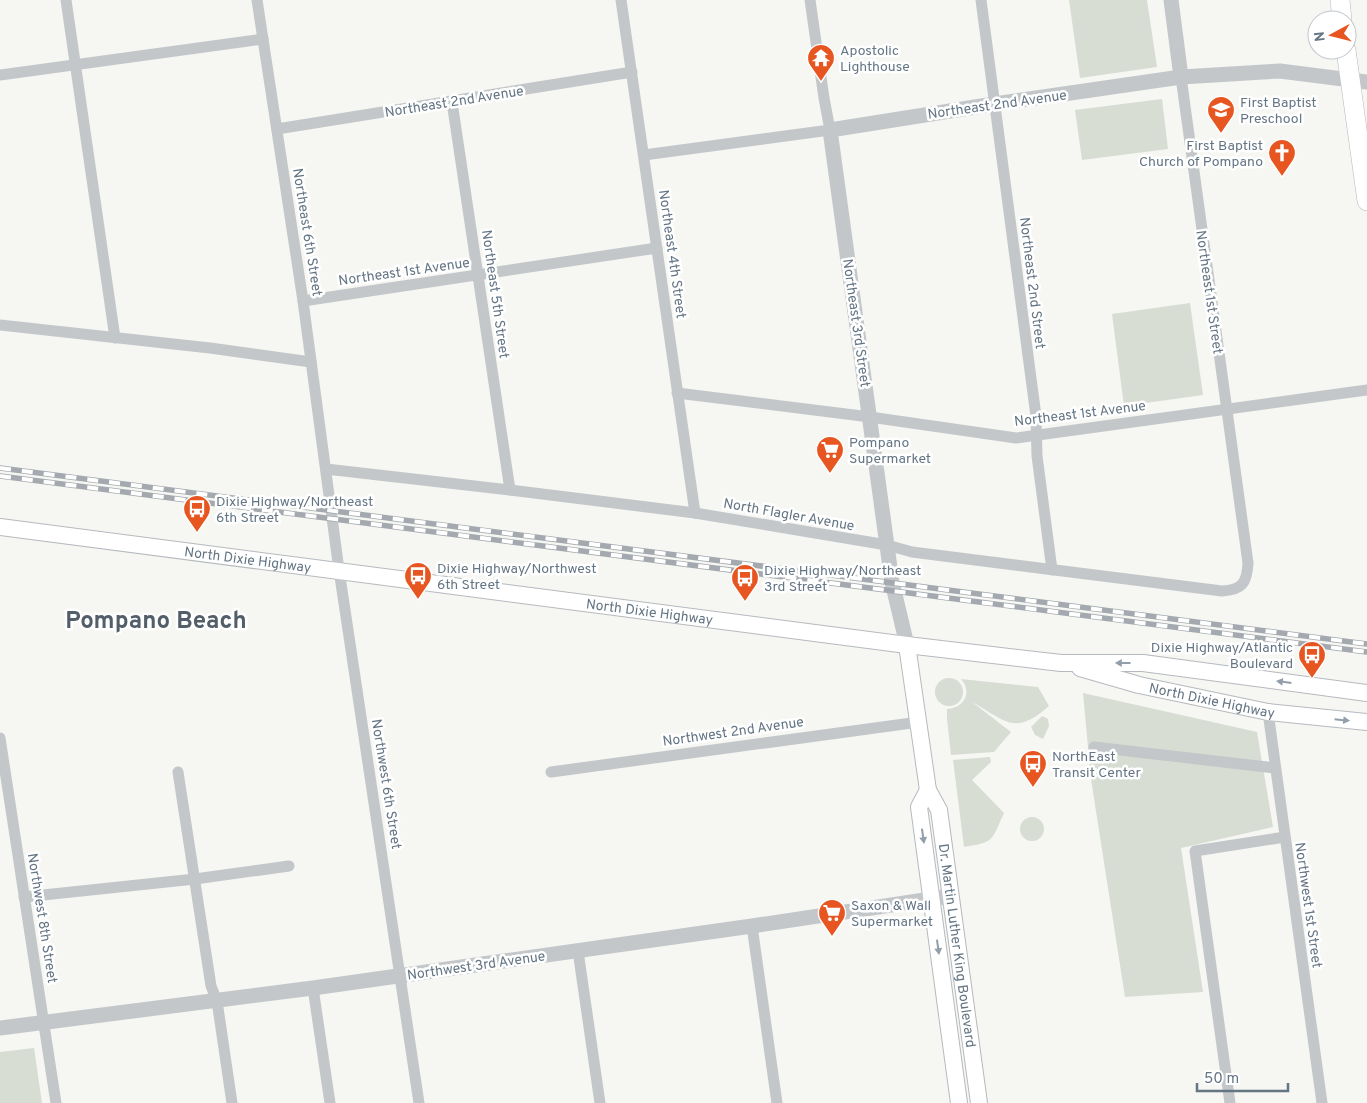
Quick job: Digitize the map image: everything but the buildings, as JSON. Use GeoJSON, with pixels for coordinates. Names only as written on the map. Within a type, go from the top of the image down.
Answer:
{"type":"FeatureCollection","features":[{"type":"Feature","properties":{"kind":"main road"},"geometry":{"type":"LineString","coordinates":[[1350,60],[1359,81],[1367,201]]}},
{"type":"Feature","properties":{"kind":"main road","name":"North Dixie Highway"},"geometry":{"type":"LineString","coordinates":[[0,526],[907,645],[1061,662],[1143,663],[1367,692]]}},
{"type":"Feature","properties":{"kind":"main road","name":"Dr. Martin Luther King Boulevard"},"geometry":{"type":"LineString","coordinates":[[907,645],[928,790],[939,810],[979,1103]]}},
{"type":"Feature","properties":{"kind":"main road","name":"North Dixie Highway"},"geometry":{"type":"LineString","coordinates":[[1061,662],[1138,685],[1268,712],[1367,722]]}},
{"type":"Feature","properties":{"kind":"main road","name":"Dr. Martin Luther King Boulevard"},"geometry":{"type":"LineString","coordinates":[[928,790],[919,807],[959,1103]]}},
{"type":"Feature","properties":{"kind":"main road"},"geometry":{"type":"LineString","coordinates":[[948,1011],[967,1008]]}},
{"type":"Feature","properties":{"kind":"street"},"geometry":{"type":"LineString","coordinates":[[66,0],[115,338]]}},
{"type":"Feature","properties":{"kind":"street","name":"Northeast 6th Street"},"geometry":{"type":"LineString","coordinates":[[257,0],[303,301],[326,469]]}},
{"type":"Feature","properties":{"kind":"street","name":"Northeast 4th Street"},"geometry":{"type":"LineString","coordinates":[[622,0],[695,513]]}},
{"type":"Feature","properties":{"kind":"street","name":"Northeast 3rd Street"},"geometry":{"type":"LineString","coordinates":[[810,0],[830,130],[887,546],[894,591],[907,645]]}},
{"type":"Feature","properties":{"kind":"street","name":"Northeast 2nd Street"},"geometry":{"type":"LineString","coordinates":[[981,0],[1037,436],[1037,456],[1052,570]]}},
{"type":"Feature","properties":{"kind":"street","name":"Northeast 1st Street"},"geometry":{"type":"LineString","coordinates":[[1171,0],[1248,563],[1248,575],[1244,584]]}},
{"type":"Feature","properties":{"kind":"street"},"geometry":{"type":"LineString","coordinates":[[0,74],[263,39]]}},
{"type":"Feature","properties":{"kind":"street","name":"Northeast 2nd Avenue"},"geometry":{"type":"LineString","coordinates":[[644,156],[1181,78],[1280,71],[1359,81]]}},
{"type":"Feature","properties":{"kind":"street","name":"Northeast 2nd Avenue"},"geometry":{"type":"LineString","coordinates":[[277,129],[632,72]]}},
{"type":"Feature","properties":{"kind":"street"},"geometry":{"type":"LineString","coordinates":[[1359,81],[1367,91]]}},
{"type":"Feature","properties":{"kind":"street","name":"Northeast 5th Street"},"geometry":{"type":"LineString","coordinates":[[452,102],[510,490]]}},
{"type":"Feature","properties":{"kind":"street","name":"Northeast 1st Avenue"},"geometry":{"type":"LineString","coordinates":[[303,301],[657,248]]}},
{"type":"Feature","properties":{"kind":"street"},"geometry":{"type":"LineString","coordinates":[[0,325],[311,362]]}},
{"type":"Feature","properties":{"kind":"street","name":"Northeast 1st Avenue"},"geometry":{"type":"LineString","coordinates":[[677,393],[870,417],[1016,438],[1367,390]]}},
{"type":"Feature","properties":{"kind":"street","name":"North Flagler Avenue"},"geometry":{"type":"LineString","coordinates":[[326,469],[695,513],[912,552],[1222,592],[1234,590],[1244,584]]}},
{"type":"Feature","properties":{"kind":"street","name":"Northwest 6th Street"},"geometry":{"type":"LineString","coordinates":[[326,469],[339,570],[419,1103]]}},
{"type":"Feature","properties":{"kind":"street","name":"Northwest 1st Street"},"geometry":{"type":"LineString","coordinates":[[1268,712],[1274,768],[1322,1103]]}},
{"type":"Feature","properties":{"kind":"street","name":"Northwest 2nd Avenue"},"geometry":{"type":"LineString","coordinates":[[551,772],[919,722]]}},
{"type":"Feature","properties":{"kind":"street","name":"Northwest 8th Street"},"geometry":{"type":"LineString","coordinates":[[0,738],[56,1103]]}},
{"type":"Feature","properties":{"kind":"street"},"geometry":{"type":"LineString","coordinates":[[1094,747],[1274,768]]}},
{"type":"Feature","properties":{"kind":"street"},"geometry":{"type":"LineString","coordinates":[[178,772],[211,986],[217,1001],[232,1103]]}},
{"type":"Feature","properties":{"kind":"street"},"geometry":{"type":"LineString","coordinates":[[1230,1103],[1195,851],[1285,837]]}},
{"type":"Feature","properties":{"kind":"street"},"geometry":{"type":"LineString","coordinates":[[24,897],[195,879],[289,866]]}},
{"type":"Feature","properties":{"kind":"street","name":"Northwest 3rd Avenue"},"geometry":{"type":"LineString","coordinates":[[0,1028],[401,976],[951,896]]}},
{"type":"Feature","properties":{"kind":"street"},"geometry":{"type":"LineString","coordinates":[[752,926],[777,1103]]}},
{"type":"Feature","properties":{"kind":"street"},"geometry":{"type":"LineString","coordinates":[[578,951],[600,1103]]}},
{"type":"Feature","properties":{"kind":"street"},"geometry":{"type":"LineString","coordinates":[[313,988],[330,1103]]}},
{"type":"Feature","properties":{"kind":"shaded area"},"geometry":{"type":"Polygon","coordinates":[[[1069,0],[1147,0],[1157,67],[1080,78],[1069,0]]]}},
{"type":"Feature","properties":{"kind":"shaded area"},"geometry":{"type":"Polygon","coordinates":[[[1162,99],[1168,149],[1082,160],[1075,110],[1162,99]]]}},
{"type":"Feature","properties":{"kind":"shaded area"},"geometry":{"type":"Polygon","coordinates":[[[1190,303],[1203,395],[1124,406],[1112,314],[1190,303]]]}},
{"type":"Feature","properties":{"kind":"shaded area"},"geometry":{"type":"Polygon","coordinates":[[[949,678],[959,682],[963,692],[959,702],[949,706],[939,702],[935,692],[939,682],[949,678]]]}},
{"type":"Feature","properties":{"kind":"shaded area"},"geometry":{"type":"Polygon","coordinates":[[[961,679],[1038,687],[1049,706],[1027,721],[1018,723],[1002,719],[972,702],[1011,732],[994,752],[951,755],[947,709],[958,706],[965,698],[965,684],[961,679]]]}},
{"type":"Feature","properties":{"kind":"shaded area"},"geometry":{"type":"Polygon","coordinates":[[[1083,693],[1257,732],[1273,827],[1181,848],[1203,992],[1125,997],[1091,779],[1083,693]]]}},
{"type":"Feature","properties":{"kind":"shaded area"},"geometry":{"type":"Polygon","coordinates":[[[1042,716],[1048,719],[1049,726],[1043,739],[1035,735],[1031,727],[1042,716]]]}},
{"type":"Feature","properties":{"kind":"shaded area"},"geometry":{"type":"Polygon","coordinates":[[[990,757],[991,762],[972,780],[1004,813],[991,839],[982,844],[964,847],[953,760],[990,757]]]}},
{"type":"Feature","properties":{"kind":"shaded area"},"geometry":{"type":"Polygon","coordinates":[[[1032,817],[1041,820],[1044,829],[1041,838],[1032,841],[1023,838],[1020,829],[1023,820],[1032,817]]]}},
{"type":"Feature","properties":{"kind":"shaded area"},"geometry":{"type":"Polygon","coordinates":[[[34,1048],[42,1103],[0,1103],[0,1052],[34,1048]]]}},
{"type":"Feature","properties":{"kind":"railway"},"geometry":{"type":"LineString","coordinates":[[0,468],[1367,644]]}},
{"type":"Feature","properties":{"kind":"railway"},"geometry":{"type":"LineString","coordinates":[[0,476],[1367,652]]}},
{"type":"Feature","properties":{"kind":"place","name":"Apostolic Lighthouse"},"geometry":{"type":"Point","coordinates":[821,82]}},
{"type":"Feature","properties":{"kind":"place","name":"First Baptist Preschool"},"geometry":{"type":"Point","coordinates":[1221,134]}},
{"type":"Feature","properties":{"kind":"place","name":"First Baptist Church of Pompano"},"geometry":{"type":"Point","coordinates":[1282,177]}},
{"type":"Feature","properties":{"kind":"place","name":"Pompano Supermarket"},"geometry":{"type":"Point","coordinates":[830,474]}},
{"type":"Feature","properties":{"kind":"place","name":"Dixie Highway/Northeast 6th Street"},"geometry":{"type":"Point","coordinates":[197,533]}},
{"type":"Feature","properties":{"kind":"place","name":"Dixie Highway/Northwest 6th Street"},"geometry":{"type":"Point","coordinates":[418,600]}},
{"type":"Feature","properties":{"kind":"place","name":"Dixie Highway/Northeast 3rd Street"},"geometry":{"type":"Point","coordinates":[745,602]}},
{"type":"Feature","properties":{"kind":"place","name":"Dixie Highway/Atlantic Boulevard"},"geometry":{"type":"Point","coordinates":[1312,679]}},
{"type":"Feature","properties":{"kind":"place","name":"NorthEast Transit Center"},"geometry":{"type":"Point","coordinates":[1033,788]}},
{"type":"Feature","properties":{"kind":"place","name":"Saxon & Wall Supermarket"},"geometry":{"type":"Point","coordinates":[832,937]}},
{"type":"Feature","properties":{"kind":"district","name":"Pompano Beach"},"geometry":{"type":"Point","coordinates":[156,620]}}]}
